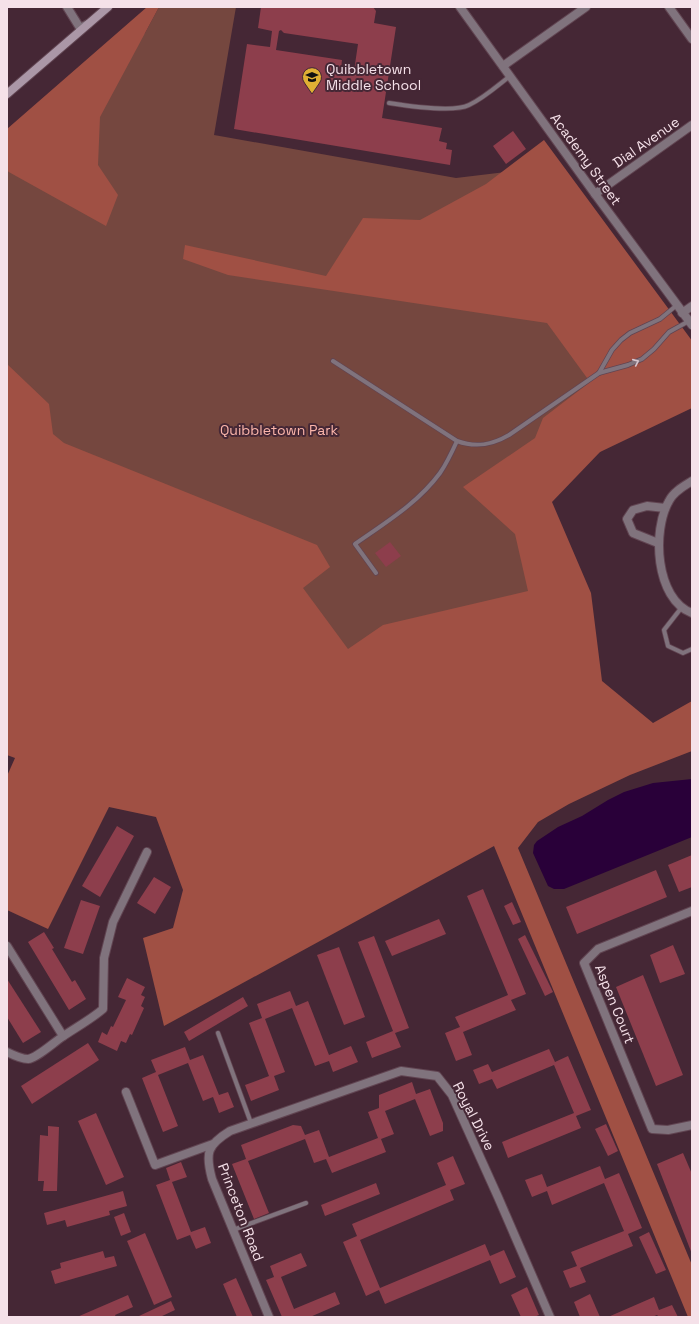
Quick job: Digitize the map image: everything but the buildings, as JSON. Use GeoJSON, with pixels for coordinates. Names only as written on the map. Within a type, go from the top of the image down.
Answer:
{"type":"FeatureCollection","features":[{"type":"Feature","properties":{"kind":"main road"},"geometry":{"type":"LineString","coordinates":[[7,94],[108,7]]}},
{"type":"Feature","properties":{"kind":"street"},"geometry":{"type":"LineString","coordinates":[[67,7],[80,28],[88,24]]}},
{"type":"Feature","properties":{"kind":"street","name":"Academy Street"},"geometry":{"type":"LineString","coordinates":[[460,7],[595,194],[682,313],[691,323]]}},
{"type":"Feature","properties":{"kind":"street"},"geometry":{"type":"LineString","coordinates":[[503,66],[586,7]]}},
{"type":"Feature","properties":{"kind":"street"},"geometry":{"type":"LineString","coordinates":[[668,7],[692,39]]}},
{"type":"Feature","properties":{"kind":"street","name":"Dial Avenue"},"geometry":{"type":"LineString","coordinates":[[595,194],[692,125]]}},
{"type":"Feature","properties":{"kind":"street"},"geometry":{"type":"LineString","coordinates":[[682,313],[692,306]]}},
{"type":"Feature","properties":{"kind":"street"},"geometry":{"type":"LineString","coordinates":[[692,481],[670,499],[661,519],[658,542],[667,589],[682,607],[692,613]]}},
{"type":"Feature","properties":{"kind":"street"},"geometry":{"type":"LineString","coordinates":[[658,542],[633,533],[627,519],[633,510],[647,506],[665,508]]}},
{"type":"Feature","properties":{"kind":"street"},"geometry":{"type":"LineString","coordinates":[[7,1052],[15,1056],[28,1059],[39,1054],[103,1009],[104,958],[113,922],[147,852]]}},
{"type":"Feature","properties":{"kind":"street","name":"Aspen Court"},"geometry":{"type":"LineString","coordinates":[[692,911],[598,949],[584,963],[652,1129],[668,1130],[692,1126]]}},
{"type":"Feature","properties":{"kind":"street"},"geometry":{"type":"LineString","coordinates":[[7,946],[63,1036]]}},
{"type":"Feature","properties":{"kind":"street","name":"Royal Drive"},"geometry":{"type":"LineString","coordinates":[[251,1123],[401,1071],[437,1076],[452,1095],[550,1317]]}},
{"type":"Feature","properties":{"kind":"street"},"geometry":{"type":"LineString","coordinates":[[126,1092],[155,1165],[214,1143],[218,1138],[230,1131],[251,1123]]}},
{"type":"Feature","properties":{"kind":"street","name":"Princeton Road"},"geometry":{"type":"LineString","coordinates":[[214,1143],[209,1150],[208,1162],[212,1179],[269,1317]]}},
{"type":"Feature","properties":{"kind":"lane"},"geometry":{"type":"LineString","coordinates":[[389,103],[457,109],[469,106],[510,76]]}},
{"type":"Feature","properties":{"kind":"lane"},"geometry":{"type":"LineString","coordinates":[[599,373],[612,350],[630,332],[660,319],[677,305]]}},
{"type":"Feature","properties":{"kind":"lane"},"geometry":{"type":"LineString","coordinates":[[333,361],[457,441],[473,445],[497,442],[599,373],[628,365],[642,359],[654,349],[669,332],[691,323]]}},
{"type":"Feature","properties":{"kind":"lane"},"geometry":{"type":"LineString","coordinates":[[376,574],[355,544],[396,515],[430,486],[450,458],[457,441]]}},
{"type":"Feature","properties":{"kind":"lane"},"geometry":{"type":"LineString","coordinates":[[682,607],[664,630],[668,646],[683,653],[692,649]]}},
{"type":"Feature","properties":{"kind":"lane"},"geometry":{"type":"LineString","coordinates":[[218,1033],[251,1123]]}},
{"type":"Feature","properties":{"kind":"lane"},"geometry":{"type":"LineString","coordinates":[[233,1230],[306,1203]]}},
{"type":"Feature","properties":{"kind":"green space","name":"Quibbletown Park"},"geometry":{"type":"Polygon","coordinates":[[[159,7],[236,7],[214,135],[456,178],[549,167],[692,390],[533,497],[624,748],[240,958],[7,392],[7,171],[9,172],[145,33],[159,7]]]}},
{"type":"Feature","properties":{"kind":"shaded area"},"geometry":{"type":"Polygon","coordinates":[[[147,7],[159,7],[100,117],[98,165],[118,195],[106,226],[7,171],[7,129],[147,7]]]}},
{"type":"Feature","properties":{"kind":"shaded area"},"geometry":{"type":"Polygon","coordinates":[[[544,140],[692,341],[692,408],[600,452],[552,502],[591,593],[602,681],[653,723],[692,701],[692,751],[630,775],[569,804],[538,822],[518,848],[692,1265],[692,1317],[688,1317],[494,846],[164,1026],[143,938],[173,928],[183,890],[156,817],[109,807],[48,929],[7,910],[7,776],[15,758],[7,755],[7,364],[49,404],[53,434],[64,443],[317,545],[330,567],[303,588],[348,649],[383,625],[528,591],[515,534],[463,487],[535,438],[543,418],[590,382],[547,323],[228,275],[183,259],[185,245],[326,276],[363,218],[420,220],[486,184],[544,140]]]}},
{"type":"Feature","properties":{"kind":"shaded area"},"geometry":{"type":"Polygon","coordinates":[[[692,779],[692,837],[564,889],[554,889],[548,886],[533,853],[534,845],[537,841],[558,827],[582,816],[624,792],[653,783],[692,779]]]}},
{"type":"Feature","properties":{"kind":"place","name":"Quibbletown Middle School"},"geometry":{"type":"Point","coordinates":[312,94]}}]}
